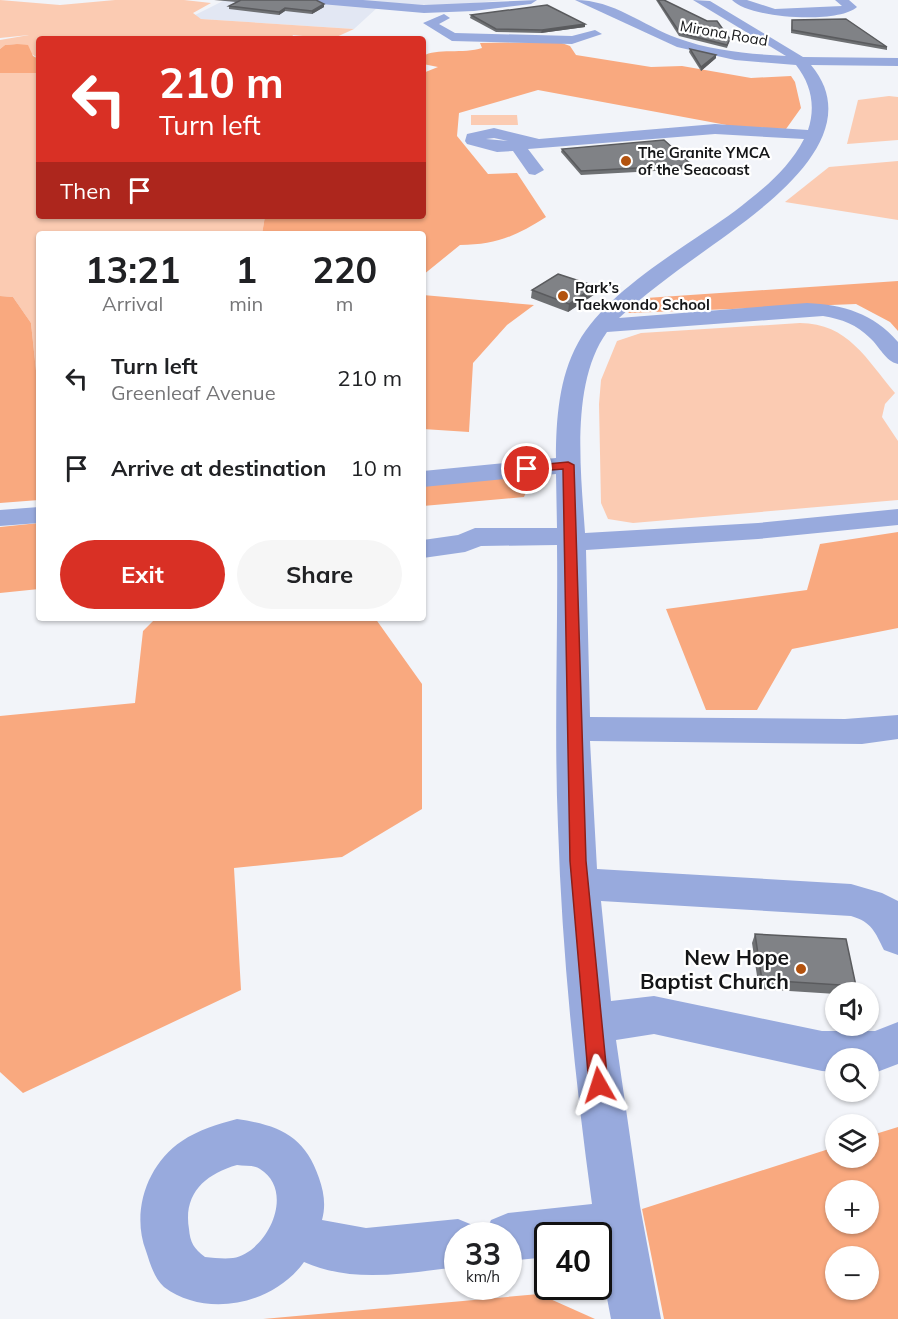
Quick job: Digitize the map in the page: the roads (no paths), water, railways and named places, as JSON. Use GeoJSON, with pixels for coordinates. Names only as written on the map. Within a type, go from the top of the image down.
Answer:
{"type":"FeatureCollection","features":[{"type":"Feature","properties":{"kind":"street"},"geometry":{"type":"LineString","coordinates":[[321,0],[424,9],[474,7],[531,0]]}},
{"type":"Feature","properties":{"kind":"street","name":"Mirona Road"},"geometry":{"type":"LineString","coordinates":[[581,0],[618,7],[660,36],[684,45],[741,55],[799,60],[898,63]]}},
{"type":"Feature","properties":{"kind":"street"},"geometry":{"type":"LineString","coordinates":[[636,1319],[617,1225],[593,1023],[580,884],[573,729],[572,539],[567,503],[573,395],[589,343],[615,309],[784,180],[800,163],[821,119],[822,105],[817,88],[799,60],[699,0]]}},
{"type":"Feature","properties":{"kind":"street"},"geometry":{"type":"LineString","coordinates":[[738,0],[755,11],[776,14],[851,7],[840,0]]}},
{"type":"Feature","properties":{"kind":"street"},"geometry":{"type":"LineString","coordinates":[[444,18],[429,23],[452,37],[572,40],[595,34]]}},
{"type":"Feature","properties":{"kind":"street"},"geometry":{"type":"LineString","coordinates":[[840,47],[898,51]]}},
{"type":"Feature","properties":{"kind":"street"},"geometry":{"type":"LineString","coordinates":[[852,76],[898,63]]}},
{"type":"Feature","properties":{"kind":"street"},"geometry":{"type":"LineString","coordinates":[[817,88],[835,82]]}},
{"type":"Feature","properties":{"kind":"street"},"geometry":{"type":"LineString","coordinates":[[537,143],[494,133],[473,137],[473,141],[488,147],[715,129],[814,135]]}},
{"type":"Feature","properties":{"kind":"street"},"geometry":{"type":"LineString","coordinates":[[517,145],[535,170]]}},
{"type":"Feature","properties":{"kind":"street"},"geometry":{"type":"LineString","coordinates":[[602,326],[831,309],[865,321],[883,337],[898,357]]}},
{"type":"Feature","properties":{"kind":"street"},"geometry":{"type":"LineString","coordinates":[[426,479],[568,465]]}},
{"type":"Feature","properties":{"kind":"street"},"geometry":{"type":"LineString","coordinates":[[0,518],[36,515]]}},
{"type":"Feature","properties":{"kind":"street"},"geometry":{"type":"LineString","coordinates":[[426,549],[465,543],[475,537],[572,539],[711,535],[898,517]]}},
{"type":"Feature","properties":{"kind":"street"},"geometry":{"type":"LineString","coordinates":[[573,729],[730,728],[838,734],[898,727]]}},
{"type":"Feature","properties":{"kind":"street"},"geometry":{"type":"LineString","coordinates":[[580,884],[851,900],[870,905],[886,914],[894,921],[898,938]]}},
{"type":"Feature","properties":{"kind":"street"},"geometry":{"type":"LineString","coordinates":[[593,1023],[654,1015],[822,1051],[877,1052],[898,1042]]}},
{"type":"Feature","properties":{"kind":"street"},"geometry":{"type":"LineString","coordinates":[[522,1235],[617,1225]]}},
{"type":"Feature","properties":{"kind":"street"},"geometry":{"type":"LineString","coordinates":[[295,1233],[328,1248],[366,1253],[444,1245]]}},
{"type":"Feature","properties":{"kind":"place","name":"The Granite YMCA of the Seacoast"},"geometry":{"type":"Point","coordinates":[626,161]}},
{"type":"Feature","properties":{"kind":"place","name":"Park’s Taekwondo School"},"geometry":{"type":"Point","coordinates":[563,296]}},
{"type":"Feature","properties":{"kind":"place","name":"New Hope Baptist Church"},"geometry":{"type":"Point","coordinates":[801,969]}}]}
